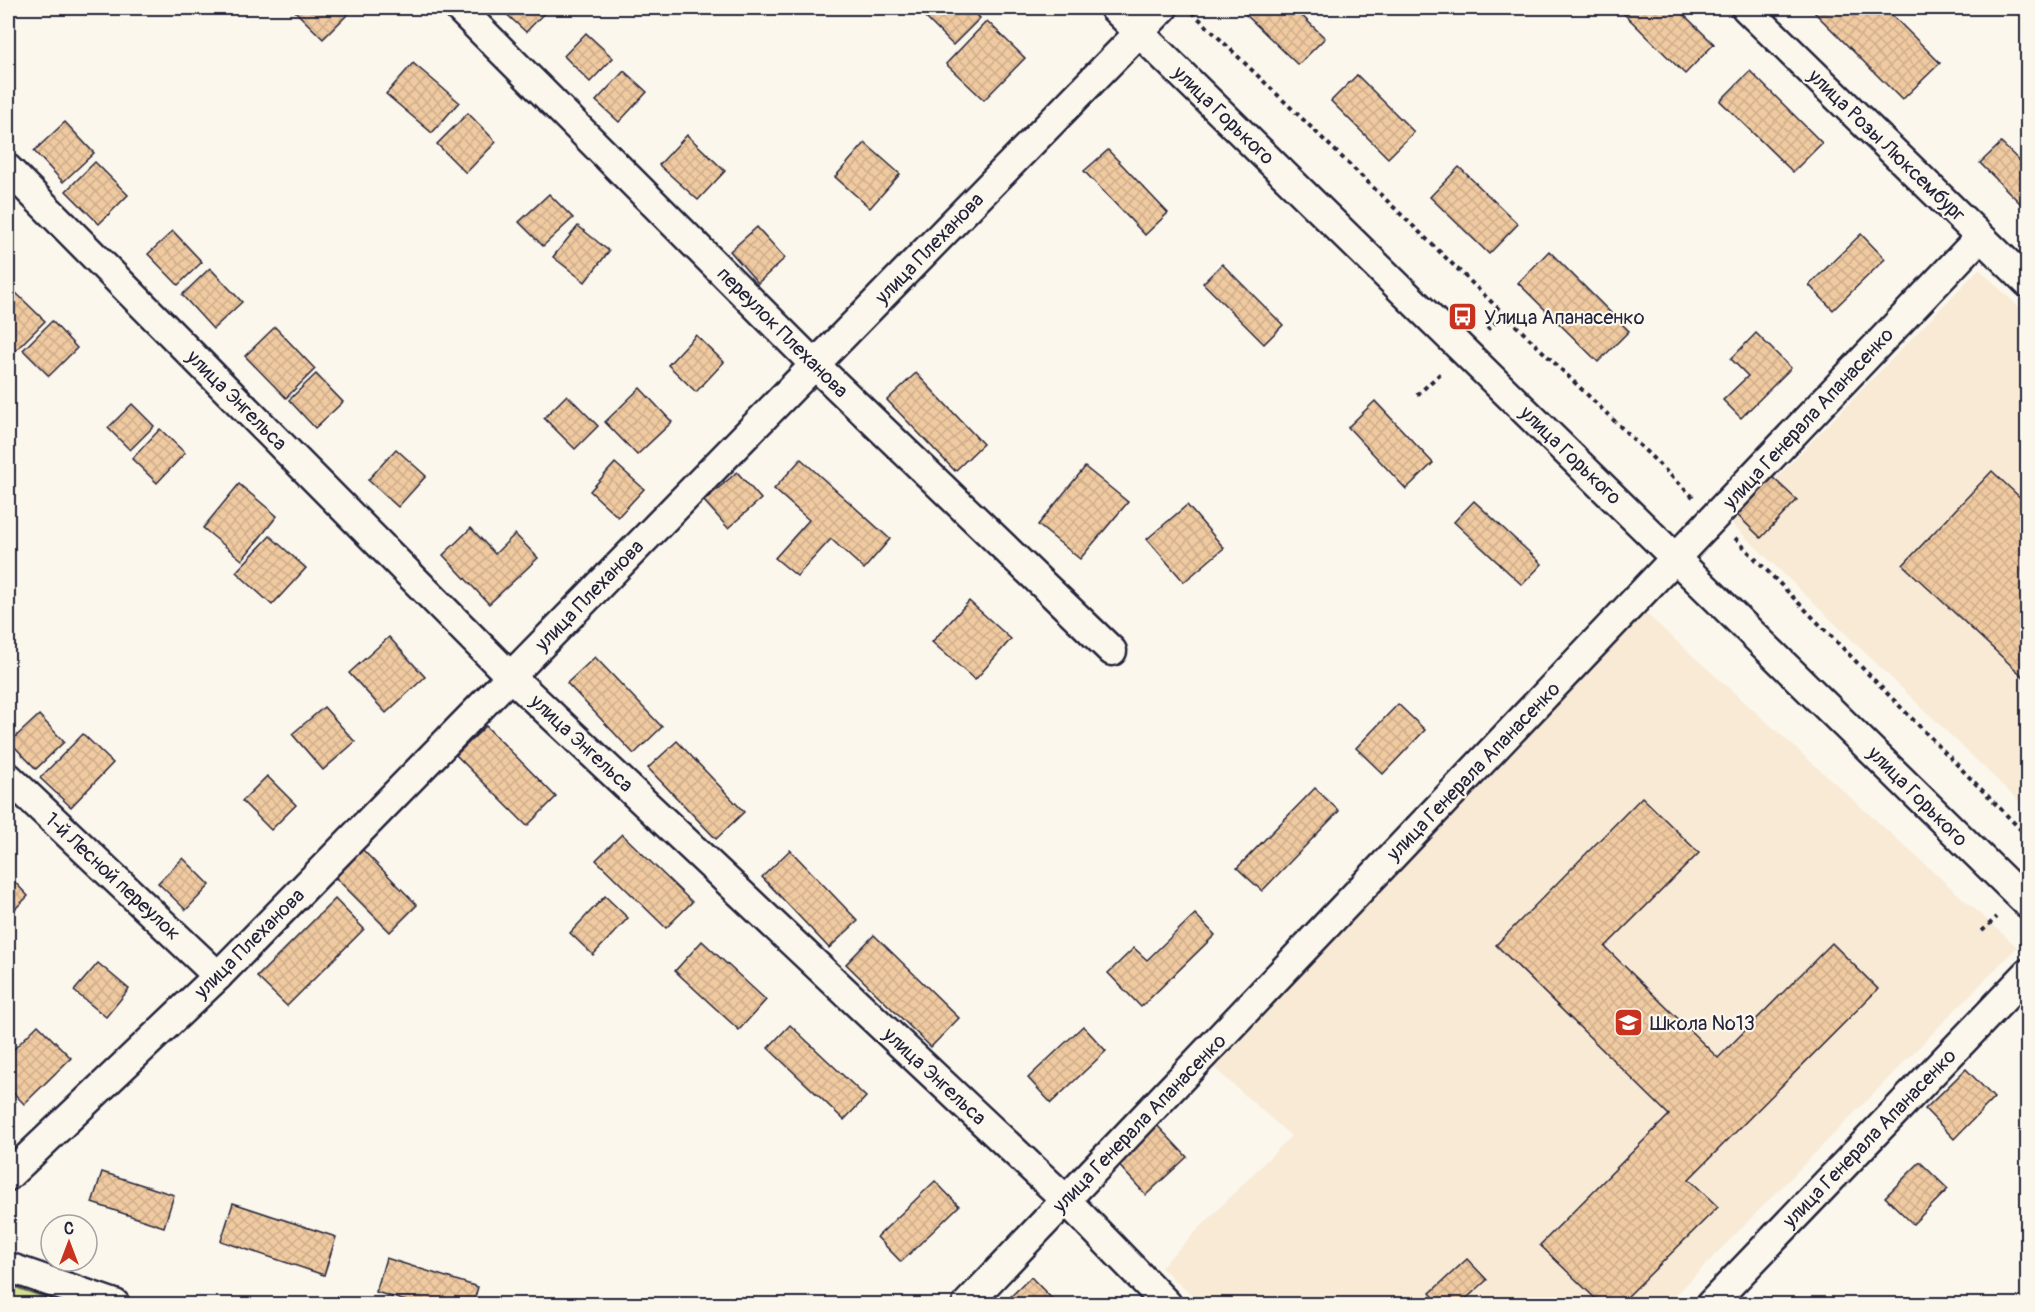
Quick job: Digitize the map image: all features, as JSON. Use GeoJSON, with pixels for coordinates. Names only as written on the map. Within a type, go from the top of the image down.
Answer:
{"type":"FeatureCollection","features":[{"type":"Feature","properties":{"kind":"street","name":"переулок Плеханова"},"geometry":{"type":"LineString","coordinates":[[459,8],[814,365],[1112,651]]}},
{"type":"Feature","properties":{"kind":"street","name":"улица Горького"},"geometry":{"type":"LineString","coordinates":[[1114,8],[2028,904]]}},
{"type":"Feature","properties":{"kind":"street","name":"улица Плеханова"},"geometry":{"type":"LineString","coordinates":[[8,1176],[218,976],[1163,8]]}},
{"type":"Feature","properties":{"kind":"street","name":"улица Розы Люксембург"},"geometry":{"type":"LineString","coordinates":[[1746,8],[2028,283]]}},
{"type":"Feature","properties":{"kind":"street","name":"улица Энгельса"},"geometry":{"type":"LineString","coordinates":[[8,170],[510,676],[1066,1200],[1167,1305]]}},
{"type":"Feature","properties":{"kind":"street","name":"улица Генерала Апанасенко"},"geometry":{"type":"LineString","coordinates":[[967,1305],[1980,237]]}},
{"type":"Feature","properties":{"kind":"street","name":"1-й Лесной переулок"},"geometry":{"type":"LineString","coordinates":[[8,777],[218,976]]}},
{"type":"Feature","properties":{"kind":"street","name":"улица Генерала Апанасенко"},"geometry":{"type":"LineString","coordinates":[[1711,1305],[2028,972]]}},
{"type":"Feature","properties":{"kind":"street"},"geometry":{"type":"LineString","coordinates":[[8,1267],[115,1305]]}},
{"type":"Feature","properties":{"kind":"path"},"geometry":{"type":"LineString","coordinates":[[1187,8],[1714,518],[2028,837]]}},
{"type":"Feature","properties":{"kind":"shaded area"},"geometry":{"type":"Polygon","coordinates":[[[1979,269],[2027,315],[2027,809],[1732,524],[1979,269]]]}},
{"type":"Feature","properties":{"kind":"shaded area"},"geometry":{"type":"Polygon","coordinates":[[[1643,611],[2017,947],[1667,1304],[1201,1304],[1161,1267],[1291,1136],[1202,1057],[1643,611]]]}},
{"type":"Feature","properties":{"kind":"green space"},"geometry":{"type":"Polygon","coordinates":[[[8,1285],[64,1304],[8,1304],[8,1285]]]}},
{"type":"Feature","properties":{"kind":"building"},"geometry":{"type":"Polygon","coordinates":[[[297,8],[354,8],[323,39],[294,10],[297,8]]]}},
{"type":"Feature","properties":{"kind":"building"},"geometry":{"type":"Polygon","coordinates":[[[500,8],[549,8],[526,32],[500,8]]]}},
{"type":"Feature","properties":{"kind":"building"},"geometry":{"type":"Polygon","coordinates":[[[924,8],[970,8],[980,18],[953,45],[920,12],[924,8]]]}},
{"type":"Feature","properties":{"kind":"building"},"geometry":{"type":"Polygon","coordinates":[[[1239,8],[1294,8],[1325,38],[1298,65],[1239,8]]]}},
{"type":"Feature","properties":{"kind":"building"},"geometry":{"type":"Polygon","coordinates":[[[1618,8],[1677,8],[1714,44],[1685,74],[1618,8]]]}},
{"type":"Feature","properties":{"kind":"building"},"geometry":{"type":"Polygon","coordinates":[[[1810,8],[1885,8],[1940,63],[1902,100],[1810,8]]]}},
{"type":"Feature","properties":{"kind":"building"},"geometry":{"type":"Polygon","coordinates":[[[987,21],[1025,58],[984,100],[946,64],[987,21]]]}},
{"type":"Feature","properties":{"kind":"building"},"geometry":{"type":"Polygon","coordinates":[[[586,33],[613,58],[590,82],[564,56],[586,33]]]}},
{"type":"Feature","properties":{"kind":"building"},"geometry":{"type":"Polygon","coordinates":[[[413,63],[459,102],[432,133],[386,94],[413,63]]]}},
{"type":"Feature","properties":{"kind":"building"},"geometry":{"type":"Polygon","coordinates":[[[624,71],[647,92],[619,122],[596,101],[624,71]]]}},
{"type":"Feature","properties":{"kind":"building"},"geometry":{"type":"Polygon","coordinates":[[[1750,71],[1822,143],[1793,172],[1720,101],[1750,71]]]}},
{"type":"Feature","properties":{"kind":"building"},"geometry":{"type":"Polygon","coordinates":[[[1357,75],[1414,132],[1388,158],[1331,101],[1357,75]]]}},
{"type":"Feature","properties":{"kind":"building"},"geometry":{"type":"Polygon","coordinates":[[[468,113],[496,142],[466,173],[437,144],[468,113]]]}},
{"type":"Feature","properties":{"kind":"building"},"geometry":{"type":"Polygon","coordinates":[[[65,122],[94,153],[63,182],[34,151],[65,122]]]}},
{"type":"Feature","properties":{"kind":"building"},"geometry":{"type":"Polygon","coordinates":[[[687,135],[725,171],[698,200],[659,165],[687,135]]]}},
{"type":"Feature","properties":{"kind":"building"},"geometry":{"type":"Polygon","coordinates":[[[865,143],[900,174],[870,208],[835,177],[865,143]]]}},
{"type":"Feature","properties":{"kind":"building"},"geometry":{"type":"Polygon","coordinates":[[[2001,143],[2028,169],[2028,211],[1980,163],[2001,143]]]}},
{"type":"Feature","properties":{"kind":"building"},"geometry":{"type":"Polygon","coordinates":[[[1108,150],[1168,213],[1145,235],[1084,171],[1108,150]]]}},
{"type":"Feature","properties":{"kind":"building"},"geometry":{"type":"Polygon","coordinates":[[[95,162],[128,195],[99,224],[66,191],[95,162]]]}},
{"type":"Feature","properties":{"kind":"building"},"geometry":{"type":"Polygon","coordinates":[[[1459,167],[1518,224],[1489,254],[1430,197],[1459,167]]]}},
{"type":"Feature","properties":{"kind":"building"},"geometry":{"type":"Polygon","coordinates":[[[549,194],[573,218],[543,246],[519,222],[549,194]]]}},
{"type":"Feature","properties":{"kind":"building"},"geometry":{"type":"Polygon","coordinates":[[[578,226],[609,251],[585,282],[553,257],[578,226]]]}},
{"type":"Feature","properties":{"kind":"building"},"geometry":{"type":"Polygon","coordinates":[[[757,227],[785,258],[758,283],[730,251],[757,227]]]}},
{"type":"Feature","properties":{"kind":"building"},"geometry":{"type":"Polygon","coordinates":[[[173,231],[202,262],[178,285],[148,254],[173,231]]]}},
{"type":"Feature","properties":{"kind":"building"},"geometry":{"type":"Polygon","coordinates":[[[1861,234],[1885,259],[1833,310],[1809,285],[1861,234]]]}},
{"type":"Feature","properties":{"kind":"building"},"geometry":{"type":"Polygon","coordinates":[[[1549,251],[1629,331],[1598,362],[1518,283],[1549,251]]]}},
{"type":"Feature","properties":{"kind":"building"},"geometry":{"type":"Polygon","coordinates":[[[1222,264],[1283,325],[1264,344],[1203,283],[1222,264]]]}},
{"type":"Feature","properties":{"kind":"building"},"geometry":{"type":"Polygon","coordinates":[[[210,268],[242,302],[213,329],[182,295],[210,268]]]}},
{"type":"Feature","properties":{"kind":"building"},"geometry":{"type":"Polygon","coordinates":[[[15,292],[45,321],[14,352],[8,346],[8,300],[15,292]]]}},
{"type":"Feature","properties":{"kind":"building"},"geometry":{"type":"Polygon","coordinates":[[[52,321],[77,348],[49,376],[23,350],[52,321]]]}},
{"type":"Feature","properties":{"kind":"building"},"geometry":{"type":"Polygon","coordinates":[[[275,327],[315,369],[286,398],[245,356],[275,327]]]}},
{"type":"Feature","properties":{"kind":"building"},"geometry":{"type":"Polygon","coordinates":[[[1756,333],[1791,368],[1741,418],[1723,400],[1748,376],[1731,359],[1756,333]]]}},
{"type":"Feature","properties":{"kind":"building"},"geometry":{"type":"Polygon","coordinates":[[[696,335],[724,362],[696,392],[668,365],[696,335]]]}},
{"type":"Feature","properties":{"kind":"building"},"geometry":{"type":"Polygon","coordinates":[[[916,373],[983,444],[955,471],[887,400],[916,373]]]}},
{"type":"Feature","properties":{"kind":"building"},"geometry":{"type":"Polygon","coordinates":[[[316,374],[343,402],[315,428],[289,400],[316,374]]]}},
{"type":"Feature","properties":{"kind":"building"},"geometry":{"type":"Polygon","coordinates":[[[640,388],[672,422],[637,455],[605,422],[640,388]]]}},
{"type":"Feature","properties":{"kind":"building"},"geometry":{"type":"Polygon","coordinates":[[[567,395],[598,426],[575,449],[544,418],[567,395]]]}},
{"type":"Feature","properties":{"kind":"building"},"geometry":{"type":"Polygon","coordinates":[[[1375,401],[1433,463],[1406,489],[1348,427],[1375,401]]]}},
{"type":"Feature","properties":{"kind":"building"},"geometry":{"type":"Polygon","coordinates":[[[132,404],[154,426],[130,450],[108,428],[132,404]]]}},
{"type":"Feature","properties":{"kind":"building"},"geometry":{"type":"Polygon","coordinates":[[[160,429],[185,453],[157,483],[132,459],[160,429]]]}},
{"type":"Feature","properties":{"kind":"building"},"geometry":{"type":"Polygon","coordinates":[[[396,449],[426,476],[398,507],[368,480],[396,449]]]}},
{"type":"Feature","properties":{"kind":"building"},"geometry":{"type":"Polygon","coordinates":[[[801,459],[890,539],[864,569],[831,539],[797,576],[775,558],[809,520],[774,489],[801,459]]]}},
{"type":"Feature","properties":{"kind":"building"},"geometry":{"type":"Polygon","coordinates":[[[615,463],[644,489],[618,517],[590,491],[615,463]]]}},
{"type":"Feature","properties":{"kind":"building"},"geometry":{"type":"Polygon","coordinates":[[[1085,467],[1128,502],[1080,559],[1038,525],[1085,467]]]}},
{"type":"Feature","properties":{"kind":"building"},"geometry":{"type":"Polygon","coordinates":[[[1992,471],[2028,505],[2028,681],[1903,565],[1992,471]]]}},
{"type":"Feature","properties":{"kind":"building"},"geometry":{"type":"Polygon","coordinates":[[[737,472],[761,499],[728,528],[704,501],[737,472]]]}},
{"type":"Feature","properties":{"kind":"building"},"geometry":{"type":"Polygon","coordinates":[[[1770,475],[1797,500],[1761,538],[1734,512],[1770,475]]]}},
{"type":"Feature","properties":{"kind":"building"},"geometry":{"type":"Polygon","coordinates":[[[239,484],[277,516],[242,560],[203,528],[239,484]]]}},
{"type":"Feature","properties":{"kind":"building"},"geometry":{"type":"Polygon","coordinates":[[[1474,501],[1542,564],[1522,585],[1454,522],[1474,501]]]}},
{"type":"Feature","properties":{"kind":"building"},"geometry":{"type":"Polygon","coordinates":[[[1187,505],[1224,548],[1184,582],[1147,539],[1187,505]]]}},
{"type":"Feature","properties":{"kind":"building"},"geometry":{"type":"Polygon","coordinates":[[[471,528],[495,554],[515,534],[538,558],[489,604],[443,555],[471,528]]]}},
{"type":"Feature","properties":{"kind":"building"},"geometry":{"type":"Polygon","coordinates":[[[270,536],[306,568],[272,605],[236,572],[270,536]]]}},
{"type":"Feature","properties":{"kind":"building"},"geometry":{"type":"Polygon","coordinates":[[[969,601],[1011,639],[975,680],[932,642],[969,601]]]}},
{"type":"Feature","properties":{"kind":"building"},"geometry":{"type":"Polygon","coordinates":[[[389,637],[425,677],[386,713],[349,673],[389,637]]]}},
{"type":"Feature","properties":{"kind":"building"},"geometry":{"type":"Polygon","coordinates":[[[595,657],[662,727],[634,754],[567,683],[595,657]]]}},
{"type":"Feature","properties":{"kind":"building"},"geometry":{"type":"Polygon","coordinates":[[[1398,704],[1425,730],[1383,774],[1356,748],[1398,704]]]}},
{"type":"Feature","properties":{"kind":"building"},"geometry":{"type":"Polygon","coordinates":[[[324,707],[355,742],[323,770],[292,734],[324,707]]]}},
{"type":"Feature","properties":{"kind":"building"},"geometry":{"type":"Polygon","coordinates":[[[39,715],[64,742],[36,769],[10,742],[39,715]]]}},
{"type":"Feature","properties":{"kind":"building"},"geometry":{"type":"Polygon","coordinates":[[[486,726],[556,797],[527,826],[456,755],[486,726]]]}},
{"type":"Feature","properties":{"kind":"building"},"geometry":{"type":"Polygon","coordinates":[[[83,734],[113,763],[71,807],[40,778],[83,734]]]}},
{"type":"Feature","properties":{"kind":"building"},"geometry":{"type":"Polygon","coordinates":[[[677,741],[744,812],[716,839],[648,768],[677,741]]]}},
{"type":"Feature","properties":{"kind":"building"},"geometry":{"type":"Polygon","coordinates":[[[267,776],[296,805],[271,830],[242,801],[267,776]]]}},
{"type":"Feature","properties":{"kind":"building"},"geometry":{"type":"Polygon","coordinates":[[[1315,788],[1339,811],[1262,891],[1237,868],[1315,788]]]}},
{"type":"Feature","properties":{"kind":"building","name":"Школа №13"},"geometry":{"type":"Polygon","coordinates":[[[1642,797],[1699,853],[1605,947],[1718,1058],[1832,943],[1878,989],[1689,1179],[1718,1207],[1620,1304],[1601,1304],[1540,1245],[1669,1115],[1496,945],[1642,797]]]}},
{"type":"Feature","properties":{"kind":"building"},"geometry":{"type":"Polygon","coordinates":[[[622,834],[692,902],[666,928],[596,860],[622,834]]]}},
{"type":"Feature","properties":{"kind":"building"},"geometry":{"type":"Polygon","coordinates":[[[361,848],[417,905],[390,932],[333,875],[361,848]]]}},
{"type":"Feature","properties":{"kind":"building"},"geometry":{"type":"Polygon","coordinates":[[[790,850],[858,921],[829,948],[762,877],[790,850]]]}},
{"type":"Feature","properties":{"kind":"building"},"geometry":{"type":"Polygon","coordinates":[[[183,858],[210,885],[186,910],[158,883],[183,858]]]}},
{"type":"Feature","properties":{"kind":"building"},"geometry":{"type":"Polygon","coordinates":[[[8,875],[28,896],[8,916],[8,875]]]}},
{"type":"Feature","properties":{"kind":"building"},"geometry":{"type":"Polygon","coordinates":[[[605,896],[628,918],[593,955],[570,933],[605,896]]]}},
{"type":"Feature","properties":{"kind":"building"},"geometry":{"type":"Polygon","coordinates":[[[335,899],[364,929],[287,1006],[257,977],[335,899]]]}},
{"type":"Feature","properties":{"kind":"building"},"geometry":{"type":"Polygon","coordinates":[[[1195,914],[1215,935],[1141,1007],[1108,973],[1134,948],[1147,960],[1195,914]]]}},
{"type":"Feature","properties":{"kind":"building"},"geometry":{"type":"Polygon","coordinates":[[[874,935],[959,1018],[931,1047],[846,964],[874,935]]]}},
{"type":"Feature","properties":{"kind":"building"},"geometry":{"type":"Polygon","coordinates":[[[702,941],[766,1000],[739,1030],[675,971],[702,941]]]}},
{"type":"Feature","properties":{"kind":"building"},"geometry":{"type":"Polygon","coordinates":[[[98,963],[129,989],[106,1017],[74,991],[98,963]]]}},
{"type":"Feature","properties":{"kind":"building"},"geometry":{"type":"Polygon","coordinates":[[[38,1025],[71,1058],[24,1104],[8,1087],[8,1055],[38,1025]]]}},
{"type":"Feature","properties":{"kind":"building"},"geometry":{"type":"Polygon","coordinates":[[[790,1025],[866,1097],[844,1120],[768,1048],[790,1025]]]}},
{"type":"Feature","properties":{"kind":"building"},"geometry":{"type":"Polygon","coordinates":[[[1083,1026],[1106,1051],[1051,1103],[1028,1078],[1083,1026]]]}},
{"type":"Feature","properties":{"kind":"building"},"geometry":{"type":"Polygon","coordinates":[[[1966,1069],[1994,1098],[1954,1139],[1925,1109],[1966,1069]]]}},
{"type":"Feature","properties":{"kind":"building"},"geometry":{"type":"Polygon","coordinates":[[[1154,1122],[1187,1157],[1146,1195],[1113,1159],[1154,1122]]]}},
{"type":"Feature","properties":{"kind":"building"},"geometry":{"type":"Polygon","coordinates":[[[1920,1162],[1948,1189],[1913,1224],[1885,1197],[1920,1162]]]}},
{"type":"Feature","properties":{"kind":"building"},"geometry":{"type":"Polygon","coordinates":[[[102,1172],[174,1195],[164,1227],[92,1203],[102,1172]]]}},
{"type":"Feature","properties":{"kind":"building"},"geometry":{"type":"Polygon","coordinates":[[[935,1181],[959,1206],[901,1262],[877,1237],[935,1181]]]}},
{"type":"Feature","properties":{"kind":"building"},"geometry":{"type":"Polygon","coordinates":[[[233,1203],[336,1237],[324,1275],[221,1241],[233,1203]]]}},
{"type":"Feature","properties":{"kind":"building"},"geometry":{"type":"Polygon","coordinates":[[[386,1258],[478,1287],[473,1304],[416,1304],[376,1292],[386,1258]]]}},
{"type":"Feature","properties":{"kind":"building"},"geometry":{"type":"Polygon","coordinates":[[[1467,1259],[1487,1280],[1460,1304],[1440,1304],[1430,1293],[1467,1259]]]}},
{"type":"Feature","properties":{"kind":"building"},"geometry":{"type":"Polygon","coordinates":[[[1031,1277],[1055,1302],[1053,1304],[1007,1304],[1005,1302],[1031,1277]]]}},
{"type":"Feature","properties":{"kind":"place","name":"Улица Апанасенко"},"geometry":{"type":"Point","coordinates":[1463,317]}},
{"type":"Feature","properties":{"kind":"place","name":"Школа №13"},"geometry":{"type":"Point","coordinates":[1629,1023]}}]}
